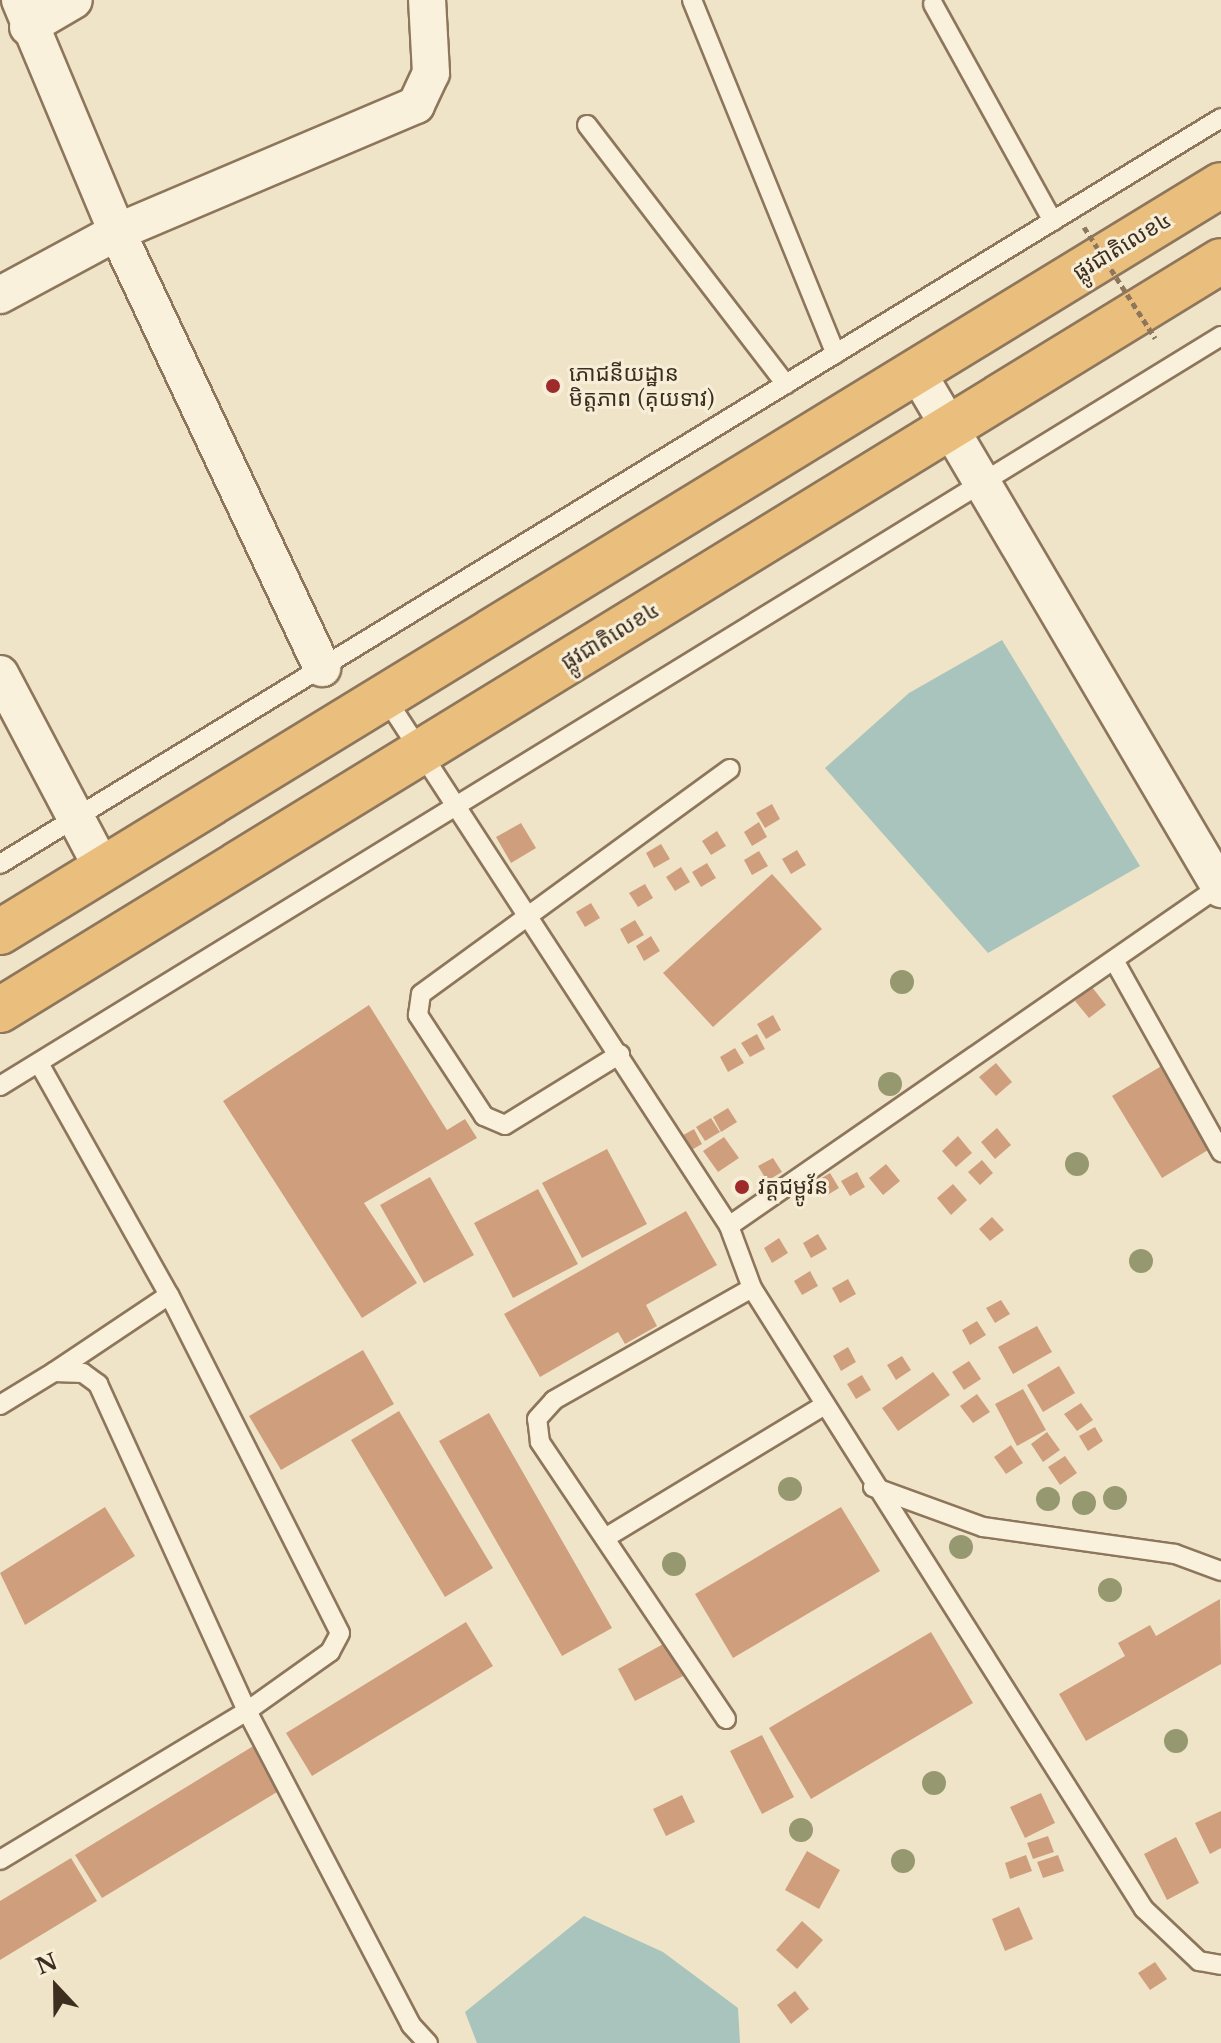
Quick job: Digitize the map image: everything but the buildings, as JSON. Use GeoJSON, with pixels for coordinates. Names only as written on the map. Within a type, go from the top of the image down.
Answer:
{"type":"FeatureCollection","features":[{"type":"Feature","properties":{"kind":"highway","name":"ផ្លូវជាតិលេខ៤"},"geometry":{"type":"LineString","coordinates":[[0,932],[1221,185]]}},
{"type":"Feature","properties":{"kind":"highway","name":"ផ្លូវជាតិលេខ៤"},"geometry":{"type":"LineString","coordinates":[[0,1010],[1221,261]]}},
{"type":"Feature","properties":{"kind":"highway"},"geometry":{"type":"LineString","coordinates":[[319,737],[355,792]]}},
{"type":"Feature","properties":{"kind":"street"},"geometry":{"type":"LineString","coordinates":[[74,0],[24,13],[117,232],[322,668]]}},
{"type":"Feature","properties":{"kind":"street"},"geometry":{"type":"LineString","coordinates":[[0,295],[117,232],[416,105],[431,73],[427,0]]}},
{"type":"Feature","properties":{"kind":"street"},"geometry":{"type":"LineString","coordinates":[[917,372],[1220,888]]}},
{"type":"Feature","properties":{"kind":"street"},"geometry":{"type":"LineString","coordinates":[[0,674],[103,869]]}},
{"type":"Feature","properties":{"kind":"lane"},"geometry":{"type":"LineString","coordinates":[[692,0],[836,354]]}},
{"type":"Feature","properties":{"kind":"lane"},"geometry":{"type":"LineString","coordinates":[[933,4],[1053,221]]}},
{"type":"Feature","properties":{"kind":"lane"},"geometry":{"type":"LineString","coordinates":[[0,864],[1221,118]]}},
{"type":"Feature","properties":{"kind":"lane"},"geometry":{"type":"LineString","coordinates":[[587,125],[786,384]]}},
{"type":"Feature","properties":{"kind":"lane"},"geometry":{"type":"LineString","coordinates":[[0,1086],[1221,336]]}},
{"type":"Feature","properties":{"kind":"lane"},"geometry":{"type":"LineString","coordinates":[[385,697],[729,1226],[752,1288],[821,1407],[1144,1909],[1199,1961],[1221,1965]]}},
{"type":"Feature","properties":{"kind":"lane"},"geometry":{"type":"LineString","coordinates":[[620,1054],[505,1125],[484,1116],[418,1015],[421,994],[528,913],[730,769]]}},
{"type":"Feature","properties":{"kind":"lane"},"geometry":{"type":"LineString","coordinates":[[729,1226],[1220,888]]}},
{"type":"Feature","properties":{"kind":"lane"},"geometry":{"type":"LineString","coordinates":[[1115,962],[1221,1152]]}},
{"type":"Feature","properties":{"kind":"lane"},"geometry":{"type":"LineString","coordinates":[[0,1860],[247,1711],[330,1652],[340,1633],[169,1295],[39,1063]]}},
{"type":"Feature","properties":{"kind":"lane"},"geometry":{"type":"LineString","coordinates":[[726,1719],[540,1442],[537,1419],[554,1400],[752,1288]]}},
{"type":"Feature","properties":{"kind":"lane"},"geometry":{"type":"LineString","coordinates":[[0,1405],[169,1295]]}},
{"type":"Feature","properties":{"kind":"lane"},"geometry":{"type":"LineString","coordinates":[[54,1372],[83,1373],[98,1384],[247,1711],[411,2025],[428,2043]]}},
{"type":"Feature","properties":{"kind":"lane"},"geometry":{"type":"LineString","coordinates":[[605,1538],[821,1407]]}},
{"type":"Feature","properties":{"kind":"lane"},"geometry":{"type":"LineString","coordinates":[[873,1487],[983,1527],[1175,1554],[1221,1571]]}},
{"type":"Feature","properties":{"kind":"path"},"geometry":{"type":"LineString","coordinates":[[1084,227],[1155,338]]}},
{"type":"Feature","properties":{"kind":"water"},"geometry":{"type":"Polygon","coordinates":[[[1002,640],[1140,866],[988,953],[825,768],[909,693],[1002,640]]]}},
{"type":"Feature","properties":{"kind":"water"},"geometry":{"type":"Polygon","coordinates":[[[584,1916],[663,1952],[738,2008],[740,2043],[477,2043],[465,2012],[584,1916]]]}},
{"type":"Feature","properties":{"kind":"place","name":"ភោជនីយដ្ឋាន មិត្តភាព (គុយទាវ)"},"geometry":{"type":"Point","coordinates":[553,386]}},
{"type":"Feature","properties":{"kind":"place","name":"វត្តជម្ពូវ័ន"},"geometry":{"type":"Point","coordinates":[742,1187]}}]}
